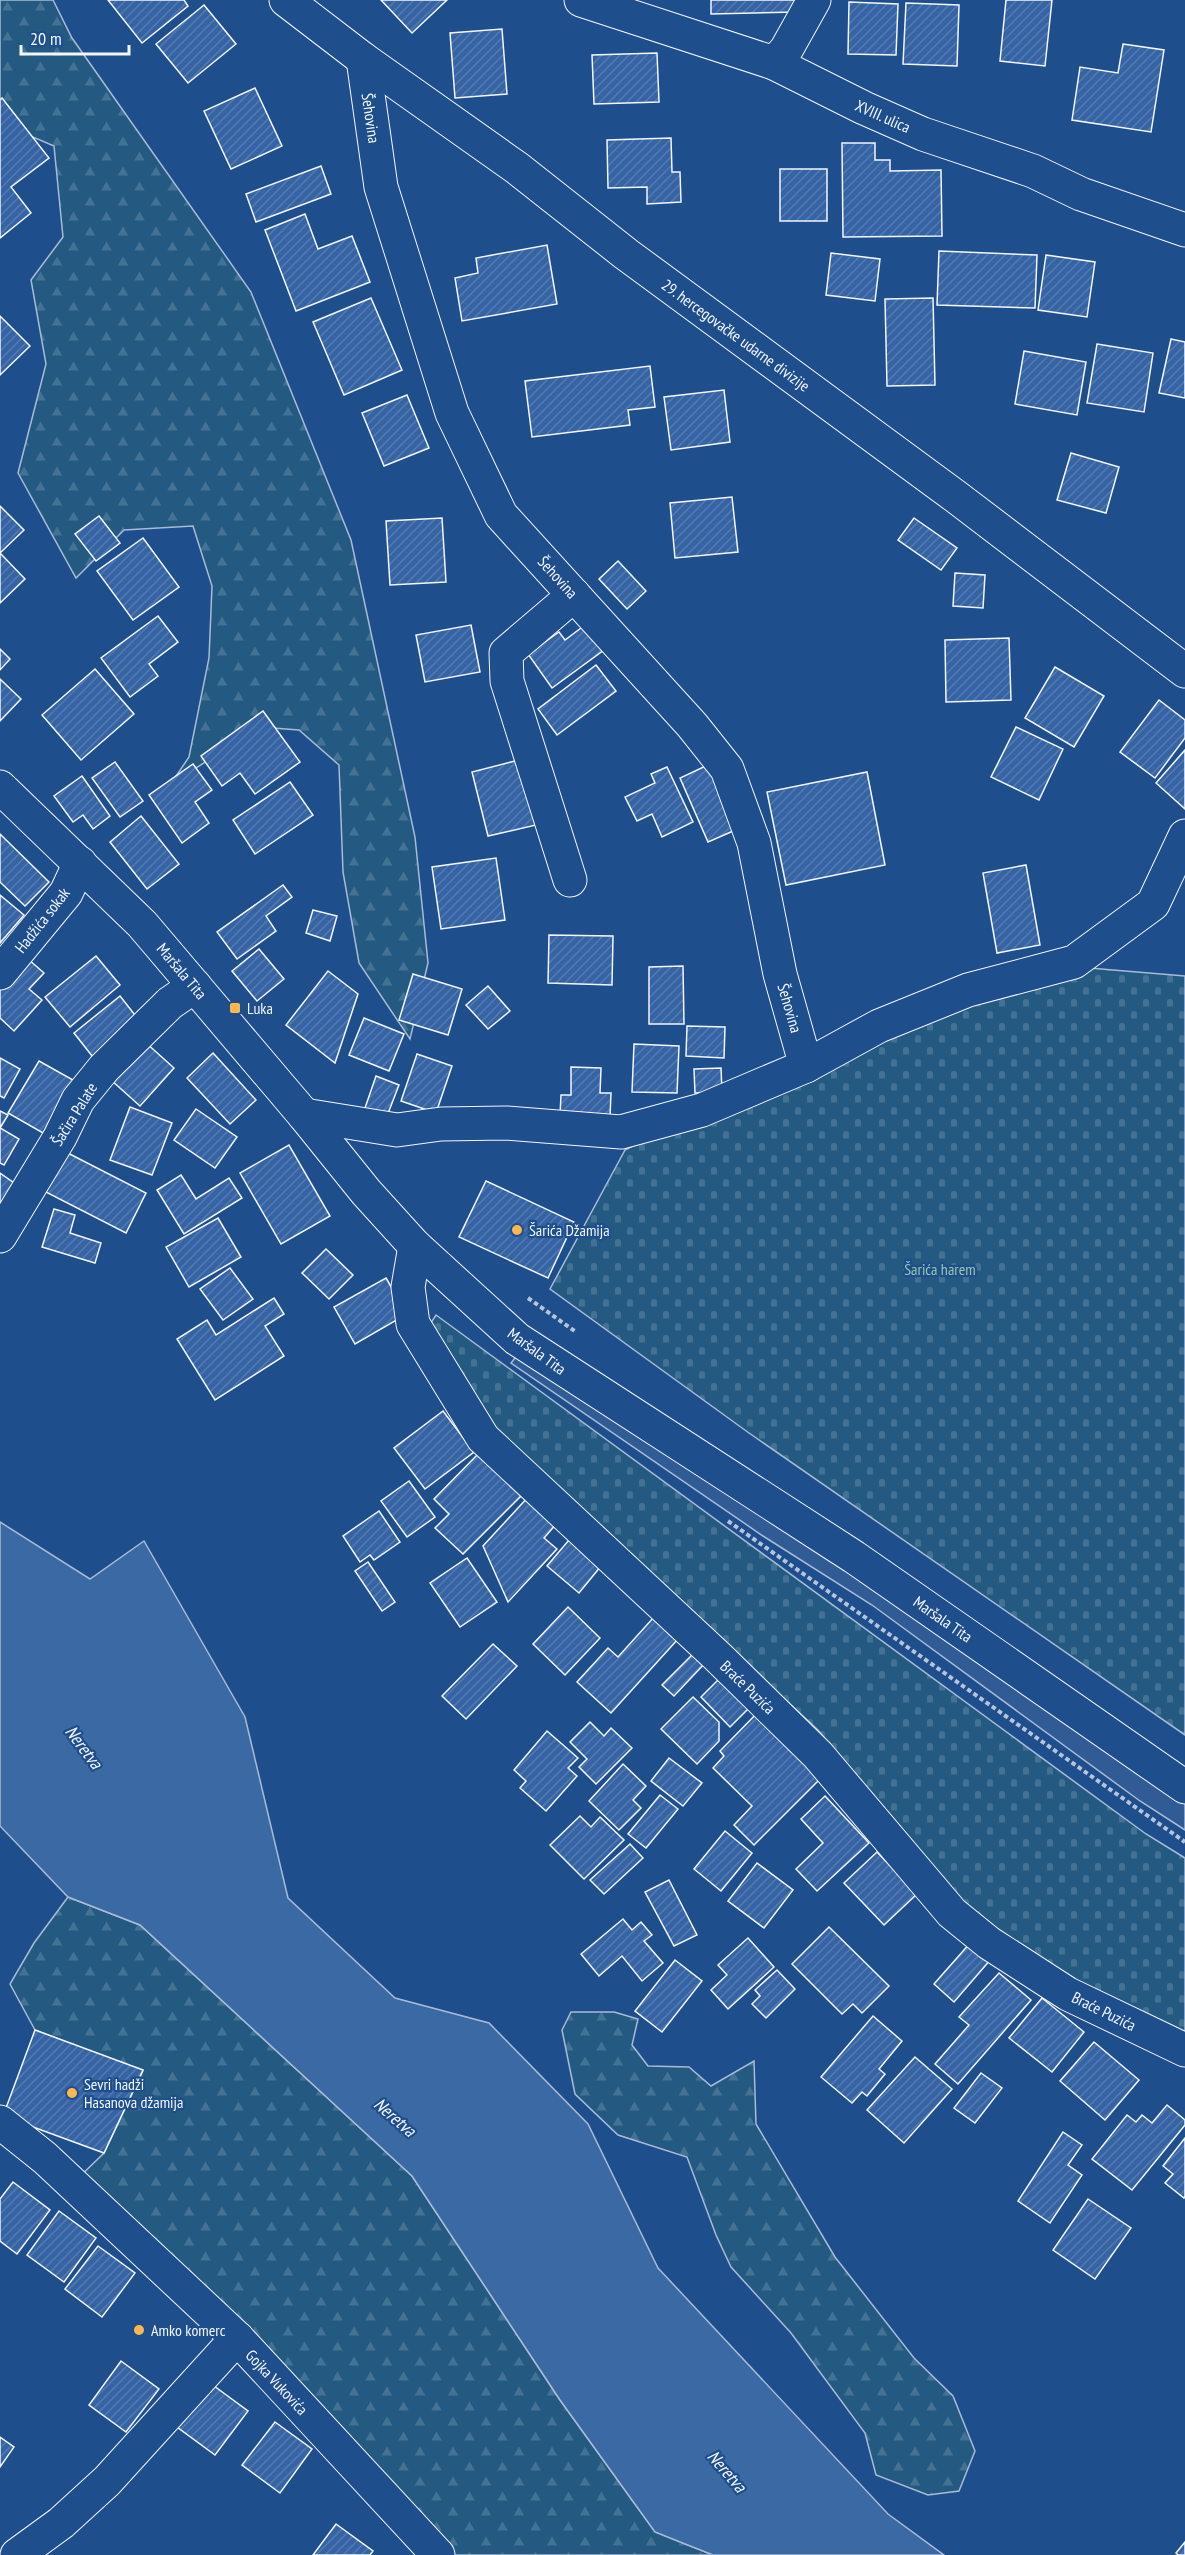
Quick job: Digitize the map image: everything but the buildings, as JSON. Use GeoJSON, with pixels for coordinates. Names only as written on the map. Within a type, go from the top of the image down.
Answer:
{"type":"FeatureCollection","features":[{"type":"Feature","properties":{"kind":"street","name":"29. hercegovačke udarne divizije"},"geometry":{"type":"LineString","coordinates":[[286,0],[363,59],[517,168],[626,254],[964,503],[1185,671]]}},
{"type":"Feature","properties":{"kind":"street","name":"XVIII. ulica"},"geometry":{"type":"LineString","coordinates":[[581,0],[774,63],[864,108],[923,134],[1033,171],[1081,194],[1185,230]]}},
{"type":"Feature","properties":{"kind":"street"},"geometry":{"type":"LineString","coordinates":[[774,63],[786,50],[814,0]]}},
{"type":"Feature","properties":{"kind":"street","name":"Šehovina"},"geometry":{"type":"LineString","coordinates":[[363,59],[381,187],[452,413],[501,515],[692,725],[727,769],[754,843],[780,974],[806,1066]]}},
{"type":"Feature","properties":{"kind":"street"},"geometry":{"type":"LineString","coordinates":[[570,880],[507,681],[506,653],[574,595]]}},
{"type":"Feature","properties":{"kind":"street","name":"Maršala Tita"},"geometry":{"type":"LineString","coordinates":[[0,787],[142,924],[304,1115],[366,1192],[415,1246],[532,1350],[854,1557],[1185,1787]]}},
{"type":"Feature","properties":{"kind":"street"},"geometry":{"type":"LineString","coordinates":[[304,1115],[397,1130],[441,1124],[506,1123],[621,1132],[702,1110],[806,1066],[879,1026],[968,990],[1074,962],[1153,904],[1185,836]]}},
{"type":"Feature","properties":{"kind":"street","name":"Hadžića sokak"},"geometry":{"type":"LineString","coordinates":[[0,973],[66,893],[80,864]]}},
{"type":"Feature","properties":{"kind":"street","name":"Šačira Palate"},"geometry":{"type":"LineString","coordinates":[[0,1236],[60,1137],[78,1100],[104,1068],[170,1003],[195,986]]}},
{"type":"Feature","properties":{"kind":"street","name":"Braće Puzića"},"geometry":{"type":"LineString","coordinates":[[415,1246],[408,1287],[413,1324],[483,1438],[818,1755],[952,1913],[990,1942],[1068,1994],[1185,2050]]}},
{"type":"Feature","properties":{"kind":"street","name":"Gojka Vukovića"},"geometry":{"type":"LineString","coordinates":[[0,2122],[45,2158],[237,2338],[438,2555]]}},
{"type":"Feature","properties":{"kind":"street"},"geometry":{"type":"LineString","coordinates":[[16,2555],[61,2523],[107,2481],[237,2338]]}},
{"type":"Feature","properties":{"kind":"path"},"geometry":{"type":"LineString","coordinates":[[726,1520],[1185,1842]]}},
{"type":"Feature","properties":{"kind":"green space"},"geometry":{"type":"Polygon","coordinates":[[[0,0],[53,0],[72,38],[251,292],[351,540],[415,837],[428,963],[410,1039],[359,963],[343,872],[339,765],[299,730],[259,727],[170,785],[189,757],[209,658],[212,586],[193,526],[124,530],[76,578],[18,473],[46,364],[31,280],[63,237],[54,146],[0,123],[0,0]]]}},
{"type":"Feature","properties":{"kind":"green space","name":"Šarića harem"},"geometry":{"type":"Polygon","coordinates":[[[1077,967],[1185,976],[1185,1735],[749,1433],[550,1289],[625,1150],[723,1100],[806,1066],[1077,967]]]}},
{"type":"Feature","properties":{"kind":"green space"},"geometry":{"type":"Polygon","coordinates":[[[436,1315],[1146,1834],[1185,1858],[1185,2036],[1035,1963],[964,1911],[818,1730],[523,1458],[500,1443],[425,1332],[436,1315]]]}},
{"type":"Feature","properties":{"kind":"green space"},"geometry":{"type":"Polygon","coordinates":[[[68,1897],[140,1925],[412,2176],[560,2400],[655,2532],[713,2555],[437,2555],[72,2184],[104,2153],[143,2071],[35,2030],[10,1984],[34,1943],[68,1897]]]}},
{"type":"Feature","properties":{"kind":"green space"},"geometry":{"type":"Polygon","coordinates":[[[571,2012],[614,2012],[638,2019],[632,2045],[648,2066],[689,2067],[711,2086],[754,2061],[756,2124],[835,2257],[914,2358],[953,2396],[975,2451],[959,2491],[928,2495],[876,2475],[865,2433],[791,2333],[731,2267],[716,2235],[687,2157],[618,2135],[575,2094],[562,2030],[571,2012]]]}},
{"type":"Feature","properties":{"kind":"shaded area"},"geometry":{"type":"Polygon","coordinates":[[[522,1349],[1185,1798],[1185,1830],[1140,1801],[872,1605],[763,1536],[511,1363],[522,1349]]]}},
{"type":"Feature","properties":{"kind":"water","name":"Neretva"},"geometry":{"type":"Polygon","coordinates":[[[0,1522],[90,1579],[144,1541],[245,1717],[288,1898],[395,1998],[489,2023],[588,2124],[658,2268],[888,2514],[944,2555],[713,2555],[655,2532],[560,2400],[412,2176],[140,1925],[68,1897],[0,1826],[0,1522]]]}},
{"type":"Feature","properties":{"kind":"place","name":"Luka"},"geometry":{"type":"Point","coordinates":[235,1008]}},
{"type":"Feature","properties":{"kind":"place","name":"Šarića Džamija"},"geometry":{"type":"Point","coordinates":[517,1230]}},
{"type":"Feature","properties":{"kind":"place","name":"Sevri hadži Hasanova džamija"},"geometry":{"type":"Point","coordinates":[72,2093]}},
{"type":"Feature","properties":{"kind":"place","name":"Amko komerc"},"geometry":{"type":"Point","coordinates":[139,2330]}}]}
